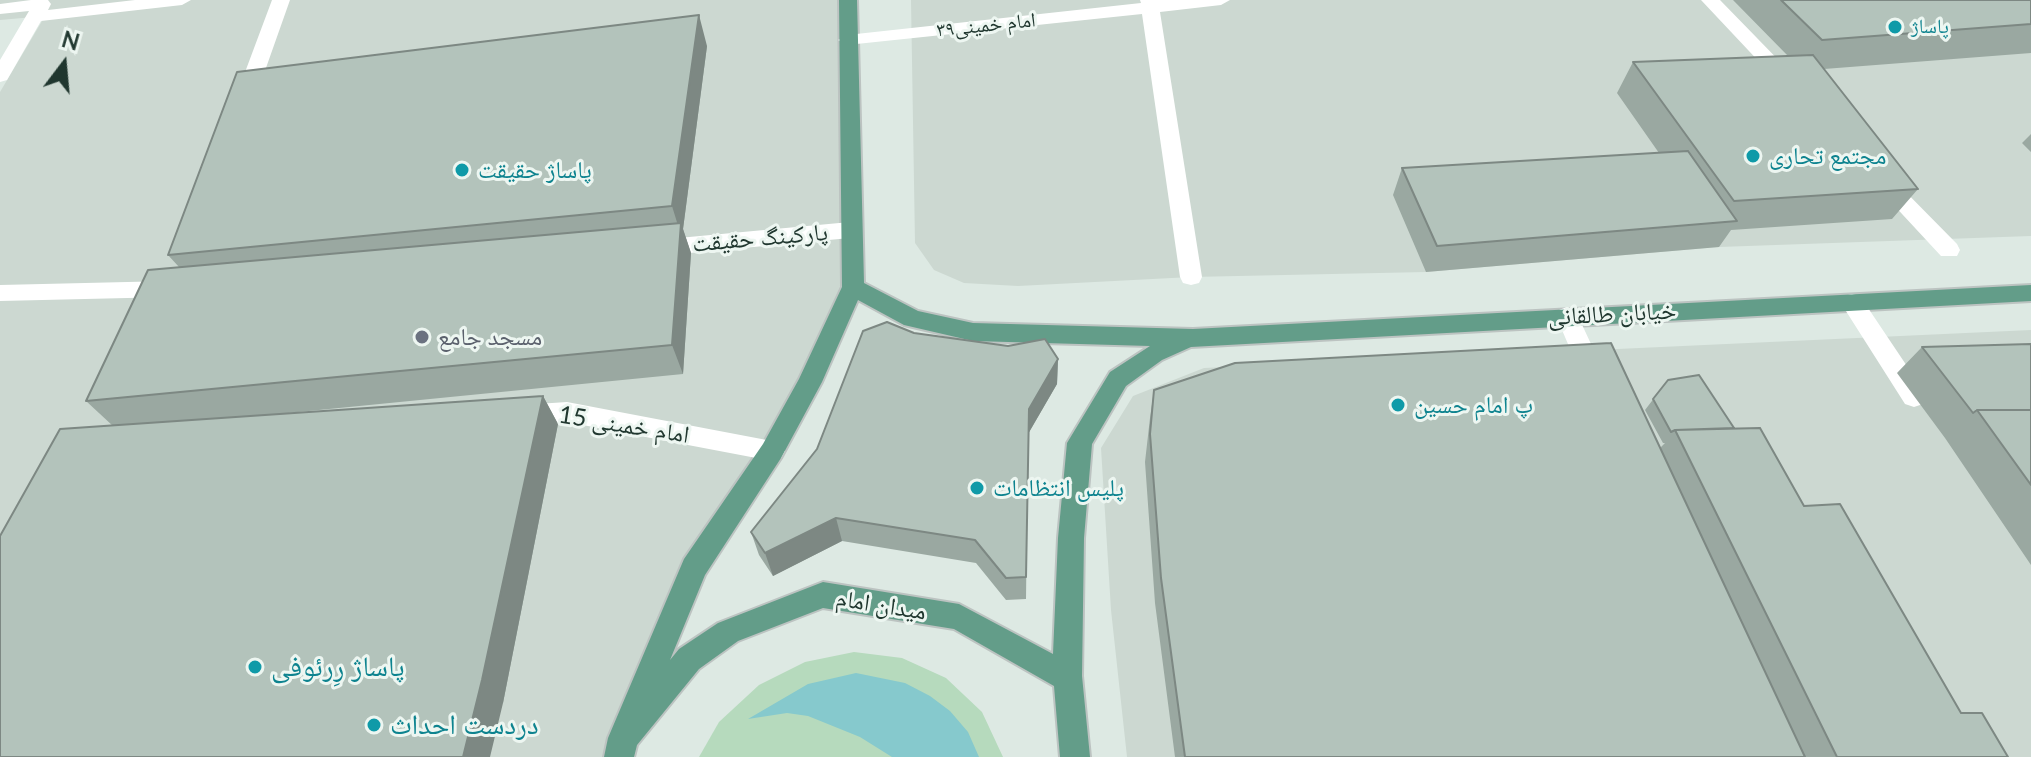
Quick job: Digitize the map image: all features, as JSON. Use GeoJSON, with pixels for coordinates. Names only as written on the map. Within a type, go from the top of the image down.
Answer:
{"type":"FeatureCollection","features":[{"type":"Feature","properties":{"kind":"main road"},"geometry":{"type":"LineString","coordinates":[[621,747],[694,568],[772,451],[810,382],[853,287],[848,0]]}},
{"type":"Feature","properties":{"kind":"main road"},"geometry":{"type":"LineString","coordinates":[[853,287],[912,319],[973,332],[1193,338]]}},
{"type":"Feature","properties":{"kind":"main road","name":"خیابان طالقانی"},"geometry":{"type":"LineString","coordinates":[[1193,338],[2031,293]]}},
{"type":"Feature","properties":{"kind":"main road"},"geometry":{"type":"LineString","coordinates":[[1075,757],[1067,680],[1071,538],[1080,443],[1118,379],[1154,354],[1193,338]]}},
{"type":"Feature","properties":{"kind":"main road","name":"میدان امام"},"geometry":{"type":"LineString","coordinates":[[621,747],[689,659],[728,632],[823,595],[959,617],[1067,680]]}},
{"type":"Feature","properties":{"kind":"street"},"geometry":{"type":"LineString","coordinates":[[0,9],[182,0]]}},
{"type":"Feature","properties":{"kind":"street"},"geometry":{"type":"LineString","coordinates":[[235,127],[281,0]]}},
{"type":"Feature","properties":{"kind":"street","name":"امام خمینی۳۹"},"geometry":{"type":"LineString","coordinates":[[847,40],[1150,4],[1221,0]]}},
{"type":"Feature","properties":{"kind":"street"},"geometry":{"type":"LineString","coordinates":[[1710,0],[1803,96]]}},
{"type":"Feature","properties":{"kind":"street"},"geometry":{"type":"LineString","coordinates":[[1150,4],[1191,277]]}},
{"type":"Feature","properties":{"kind":"street"},"geometry":{"type":"LineString","coordinates":[[0,76],[39,7]]}},
{"type":"Feature","properties":{"kind":"street"},"geometry":{"type":"LineString","coordinates":[[1866,162],[1949,250]]}},
{"type":"Feature","properties":{"kind":"street","name":"پارکینگ حقیقت"},"geometry":{"type":"LineString","coordinates":[[641,249],[850,230]]}},
{"type":"Feature","properties":{"kind":"street"},"geometry":{"type":"LineString","coordinates":[[0,293],[180,280],[163,315]]}},
{"type":"Feature","properties":{"kind":"street"},"geometry":{"type":"LineString","coordinates":[[1852,302],[1929,416]]}},
{"type":"Feature","properties":{"kind":"street"},"geometry":{"type":"LineString","coordinates":[[1567,316],[1605,400]]}},
{"type":"Feature","properties":{"kind":"street","name":"امام خمینی 15"},"geometry":{"type":"LineString","coordinates":[[504,416],[567,412],[772,451]]}},
{"type":"Feature","properties":{"kind":"shaded area"},"geometry":{"type":"Polygon","coordinates":[[[0,0],[850,0],[853,287],[694,568],[620,757],[0,757],[0,92],[45,16],[0,20],[0,0]]]}},
{"type":"Feature","properties":{"kind":"shaded area"},"geometry":{"type":"Polygon","coordinates":[[[911,0],[2031,0],[2031,236],[1719,247],[1426,272],[1191,277],[1018,286],[964,283],[934,270],[915,243],[911,0]]]}},
{"type":"Feature","properties":{"kind":"shaded area"},"geometry":{"type":"Polygon","coordinates":[[[2031,330],[2031,757],[1127,757],[1111,610],[1101,448],[1133,396],[1204,368],[2031,330]]]}},
{"type":"Feature","properties":{"kind":"green space"},"geometry":{"type":"Polygon","coordinates":[[[854,652],[902,658],[946,678],[982,712],[1003,757],[699,757],[719,722],[759,685],[805,662],[854,652]]]}},
{"type":"Feature","properties":{"kind":"water"},"geometry":{"type":"Polygon","coordinates":[[[856,673],[905,683],[930,696],[950,711],[968,732],[979,757],[892,757],[860,737],[808,716],[787,713],[748,719],[808,684],[856,673]]]}},
{"type":"Feature","properties":{"kind":"building"},"geometry":{"type":"Polygon","coordinates":[[[1781,0],[2031,0],[2031,24],[1822,40],[1781,0]]]}},
{"type":"Feature","properties":{"kind":"building","name":"پاساژ حقیقت"},"geometry":{"type":"Polygon","coordinates":[[[699,15],[672,206],[168,255],[237,72],[699,15]]]}},
{"type":"Feature","properties":{"kind":"building"},"geometry":{"type":"Polygon","coordinates":[[[1813,55],[1918,189],[1734,201],[1633,62],[1813,55]]]}},
{"type":"Feature","properties":{"kind":"building"},"geometry":{"type":"Polygon","coordinates":[[[1688,151],[1737,221],[1437,246],[1402,168],[1688,151]]]}},
{"type":"Feature","properties":{"kind":"building","name":"مسجد جامع"},"geometry":{"type":"Polygon","coordinates":[[[681,223],[672,345],[86,401],[148,270],[681,223]]]}},
{"type":"Feature","properties":{"kind":"building"},"geometry":{"type":"Polygon","coordinates":[[[887,322],[914,333],[1008,346],[1045,339],[1058,359],[1029,409],[1026,577],[1006,578],[975,540],[836,518],[765,553],[751,532],[817,449],[863,331],[887,322]]]}},
{"type":"Feature","properties":{"kind":"building"},"geometry":{"type":"Polygon","coordinates":[[[1611,343],[1805,757],[1185,757],[1161,578],[1150,434],[1154,390],[1235,363],[1611,343]]]}},
{"type":"Feature","properties":{"kind":"building"},"geometry":{"type":"Polygon","coordinates":[[[2031,344],[2031,410],[1977,410],[1973,413],[1922,347],[2031,344]]]}},
{"type":"Feature","properties":{"kind":"building"},"geometry":{"type":"Polygon","coordinates":[[[1699,375],[1734,428],[1671,432],[1653,399],[1668,380],[1699,375]]]}},
{"type":"Feature","properties":{"kind":"building"},"geometry":{"type":"Polygon","coordinates":[[[543,396],[463,757],[0,757],[0,536],[60,429],[543,396]]]}},
{"type":"Feature","properties":{"kind":"building"},"geometry":{"type":"Polygon","coordinates":[[[1977,410],[2031,410],[2031,485],[1977,410]]]}},
{"type":"Feature","properties":{"kind":"building"},"geometry":{"type":"Polygon","coordinates":[[[1760,428],[1804,506],[1840,504],[1961,713],[1982,713],[2008,757],[1837,757],[1675,430],[1760,428]]]}},
{"type":"Feature","properties":{"kind":"place","name":"پاساژ"},"geometry":{"type":"Point","coordinates":[1895,27]}},
{"type":"Feature","properties":{"kind":"place","name":"مجتمع تحاری"},"geometry":{"type":"Point","coordinates":[1753,156]}},
{"type":"Feature","properties":{"kind":"place","name":"پاساژ حقیقت"},"geometry":{"type":"Point","coordinates":[462,170]}},
{"type":"Feature","properties":{"kind":"place","name":"مسجد جامع"},"geometry":{"type":"Point","coordinates":[422,337]}},
{"type":"Feature","properties":{"kind":"place","name":"پ امام حسین"},"geometry":{"type":"Point","coordinates":[1398,405]}},
{"type":"Feature","properties":{"kind":"place","name":"پلیس انتظامات"},"geometry":{"type":"Point","coordinates":[977,488]}},
{"type":"Feature","properties":{"kind":"place","name":"پاساژ رِرئوفی"},"geometry":{"type":"Point","coordinates":[255,667]}},
{"type":"Feature","properties":{"kind":"place","name":"دردست احداث"},"geometry":{"type":"Point","coordinates":[374,725]}}]}
